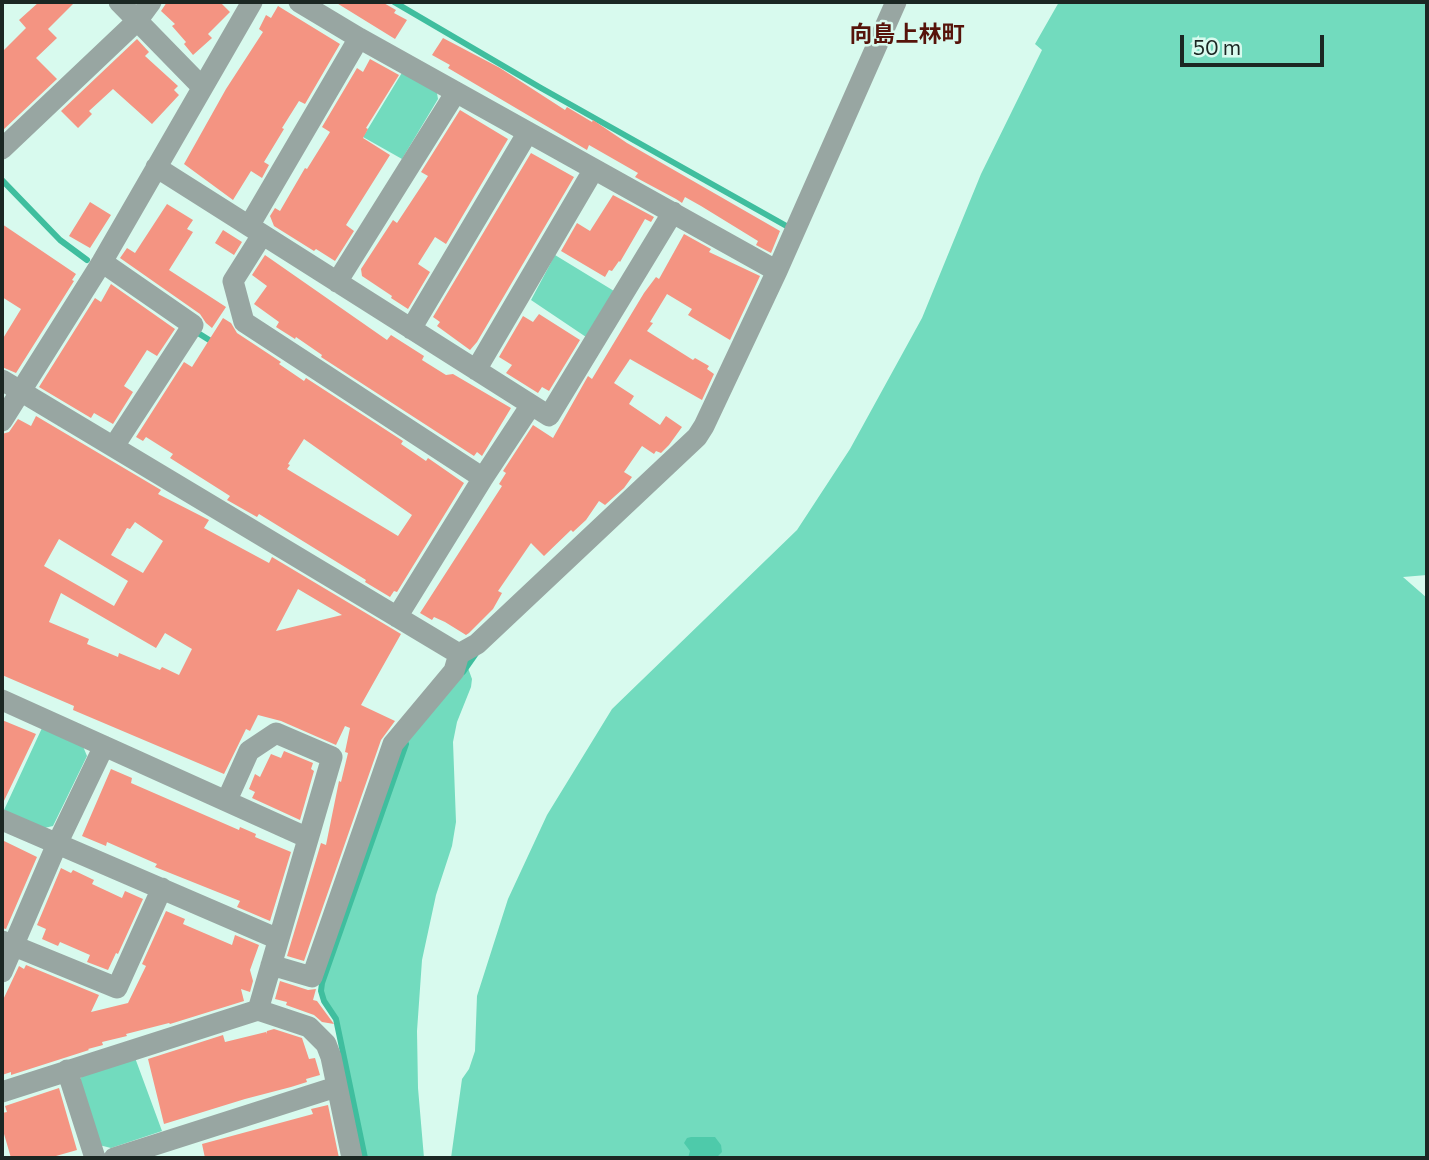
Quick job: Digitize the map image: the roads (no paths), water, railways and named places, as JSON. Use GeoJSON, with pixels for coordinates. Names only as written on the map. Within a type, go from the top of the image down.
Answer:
{"type":"FeatureCollection","features":[{"type":"Feature","properties":{"kind":"street"},"geometry":{"type":"LineString","coordinates":[[119,2],[202,87]]}},
{"type":"Feature","properties":{"kind":"street"},"geometry":{"type":"LineString","coordinates":[[2,149],[137,21],[151,2]]}},
{"type":"Feature","properties":{"kind":"street"},"geometry":{"type":"LineString","coordinates":[[2,421],[11,385],[102,262],[252,2]]}},
{"type":"Feature","properties":{"kind":"street"},"geometry":{"type":"LineString","coordinates":[[299,2],[777,271]]}},
{"type":"Feature","properties":{"kind":"street"},"geometry":{"type":"LineString","coordinates":[[271,965],[312,978],[393,744],[454,671],[459,654],[477,644],[697,437],[777,271],[896,2]]}},
{"type":"Feature","properties":{"kind":"street"},"geometry":{"type":"LineString","coordinates":[[359,38],[256,230],[233,281],[244,321],[483,478]]}},
{"type":"Feature","properties":{"kind":"street"},"geometry":{"type":"LineString","coordinates":[[337,282],[456,92]]}},
{"type":"Feature","properties":{"kind":"street"},"geometry":{"type":"LineString","coordinates":[[411,329],[528,132]]}},
{"type":"Feature","properties":{"kind":"street"},"geometry":{"type":"LineString","coordinates":[[156,167],[549,416],[673,212]]}},
{"type":"Feature","properties":{"kind":"street"},"geometry":{"type":"LineString","coordinates":[[476,370],[594,169]]}},
{"type":"Feature","properties":{"kind":"street"},"geometry":{"type":"LineString","coordinates":[[102,262],[192,325],[114,446]]}},
{"type":"Feature","properties":{"kind":"street"},"geometry":{"type":"LineString","coordinates":[[11,385],[459,654]]}},
{"type":"Feature","properties":{"kind":"street"},"geometry":{"type":"LineString","coordinates":[[397,617],[531,405]]}},
{"type":"Feature","properties":{"kind":"street"},"geometry":{"type":"LineString","coordinates":[[2,700],[308,838]]}},
{"type":"Feature","properties":{"kind":"street"},"geometry":{"type":"LineString","coordinates":[[227,800],[249,751],[276,733],[332,757],[258,1010]]}},
{"type":"Feature","properties":{"kind":"street"},"geometry":{"type":"LineString","coordinates":[[2,972],[8,944],[104,746]]}},
{"type":"Feature","properties":{"kind":"street"},"geometry":{"type":"LineString","coordinates":[[2,820],[278,939]]}},
{"type":"Feature","properties":{"kind":"street"},"geometry":{"type":"LineString","coordinates":[[8,944],[117,988],[162,888]]}},
{"type":"Feature","properties":{"kind":"street"},"geometry":{"type":"LineString","coordinates":[[2,1092],[258,1010],[309,1027],[326,1044],[352,1158]]}},
{"type":"Feature","properties":{"kind":"street"},"geometry":{"type":"LineString","coordinates":[[67,1070],[95,1158]]}},
{"type":"Feature","properties":{"kind":"street"},"geometry":{"type":"LineString","coordinates":[[114,1158],[336,1087]]}},
{"type":"Feature","properties":{"kind":"waterway"},"geometry":{"type":"LineString","coordinates":[[394,2],[790,228]]}},
{"type":"Feature","properties":{"kind":"waterway"},"geometry":{"type":"LineString","coordinates":[[2,180],[60,240],[87,260]]}},
{"type":"Feature","properties":{"kind":"waterway"},"geometry":{"type":"LineString","coordinates":[[198,333],[214,343]]}},
{"type":"Feature","properties":{"kind":"waterway"},"geometry":{"type":"LineString","coordinates":[[463,672],[477,652]]}},
{"type":"Feature","properties":{"kind":"waterway"},"geometry":{"type":"LineString","coordinates":[[365,1158],[336,1019],[321,991],[406,744]]}},
{"type":"Feature","properties":{"kind":"district","name":"向島上林町"},"geometry":{"type":"Point","coordinates":[907,34]}}]}
